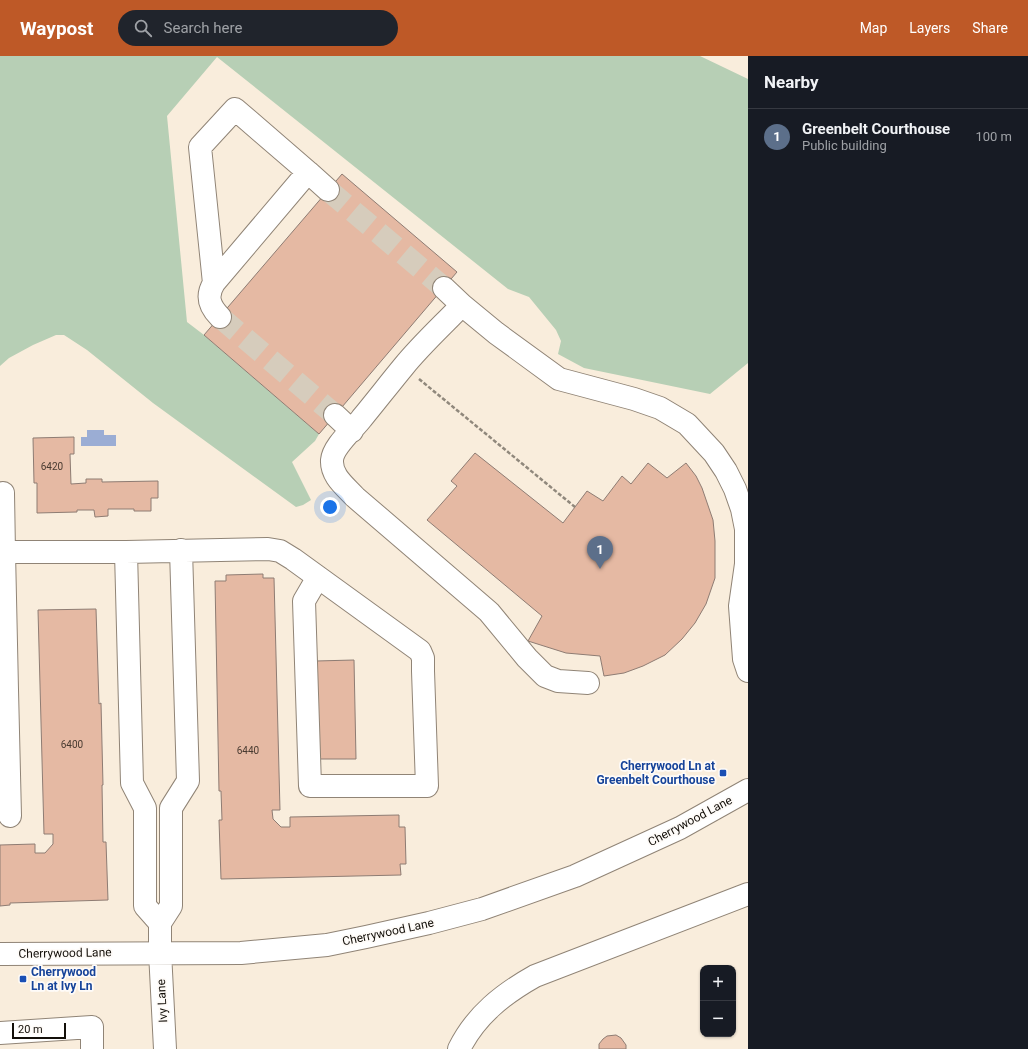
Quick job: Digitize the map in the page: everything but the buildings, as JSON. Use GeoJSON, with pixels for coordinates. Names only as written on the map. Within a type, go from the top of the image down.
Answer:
{"type":"FeatureCollection","features":[{"type":"Feature","properties":{"kind":"street"},"geometry":{"type":"LineString","coordinates":[[214,283],[200,147],[235,109],[328,190]]}},
{"type":"Feature","properties":{"kind":"street"},"geometry":{"type":"LineString","coordinates":[[220,317],[214,312],[209,302],[209,293],[214,283],[308,172]]}},
{"type":"Feature","properties":{"kind":"street"},"geometry":{"type":"LineString","coordinates":[[444,288],[496,333],[559,379],[634,399],[660,408],[687,424],[706,444],[726,471],[735,489],[742,509],[746,529],[746,564],[740,606],[745,631],[744,659],[748,671]]}},
{"type":"Feature","properties":{"kind":"street"},"geometry":{"type":"LineString","coordinates":[[462,305],[404,366],[352,431],[341,442],[332,460],[334,472],[336,477],[355,497],[489,612],[545,676],[558,681],[588,683]]}},
{"type":"Feature","properties":{"kind":"street"},"geometry":{"type":"LineString","coordinates":[[335,415],[352,431]]}},
{"type":"Feature","properties":{"kind":"street"},"geometry":{"type":"LineString","coordinates":[[3,493],[4,690],[10,816]]}},
{"type":"Feature","properties":{"kind":"street"},"geometry":{"type":"LineString","coordinates":[[4,552],[126,552],[268,549],[280,551],[318,577],[420,651],[423,658],[427,786],[310,786],[304,601],[318,577]]}},
{"type":"Feature","properties":{"kind":"street"},"geometry":{"type":"LineString","coordinates":[[126,552],[132,783],[145,808],[145,906],[160,923],[171,906],[171,808],[188,781],[181,550]]}},
{"type":"Feature","properties":{"kind":"street","name":"Cherrywood Lane"},"geometry":{"type":"LineString","coordinates":[[0,954],[160,952],[241,953],[327,945],[429,923],[482,909],[575,876],[680,828],[748,790]]}},
{"type":"Feature","properties":{"kind":"street"},"geometry":{"type":"LineString","coordinates":[[145,808],[171,808]]}},
{"type":"Feature","properties":{"kind":"street"},"geometry":{"type":"LineString","coordinates":[[459,1049],[467,1034],[481,1017],[513,988],[535,976],[748,894]]}},
{"type":"Feature","properties":{"kind":"street","name":"Ivy Lane"},"geometry":{"type":"LineString","coordinates":[[160,923],[165,1049]]}},
{"type":"Feature","properties":{"kind":"street"},"geometry":{"type":"LineString","coordinates":[[0,1033],[92,1027],[92,1049]]}},
{"type":"Feature","properties":{"kind":"path"},"geometry":{"type":"LineString","coordinates":[[404,366],[575,507]]}},
{"type":"Feature","properties":{"kind":"green space"},"geometry":{"type":"Polygon","coordinates":[[[0,56],[700,56],[748,79],[748,363],[710,394],[584,368],[558,354],[561,341],[556,330],[529,297],[508,289],[217,57],[167,116],[187,322],[319,434],[315,441],[292,462],[311,500],[296,507],[153,403],[87,350],[64,335],[56,335],[33,345],[9,358],[0,366],[0,56]]]}},
{"type":"Feature","properties":{"kind":"water"},"geometry":{"type":"Polygon","coordinates":[[[87,430],[104,430],[104,435],[116,435],[116,446],[81,446],[81,437],[87,437],[87,430]]]}},
{"type":"Feature","properties":{"kind":"tunnel"},"geometry":{"type":"LineString","coordinates":[[328,190],[444,288]]}},
{"type":"Feature","properties":{"kind":"tunnel"},"geometry":{"type":"LineString","coordinates":[[220,317],[335,415]]}},
{"type":"Feature","properties":{"kind":"place","name":"Greenbelt Courthouse"},"geometry":{"type":"Point","coordinates":[600,569]}},
{"type":"Feature","properties":{"kind":"place","name":"Cherrywood Ln at Greenbelt Courthouse"},"geometry":{"type":"Point","coordinates":[723,773]}},
{"type":"Feature","properties":{"kind":"place","name":"Cherrywood Ln at Ivy Ln"},"geometry":{"type":"Point","coordinates":[23,979]}}]}
